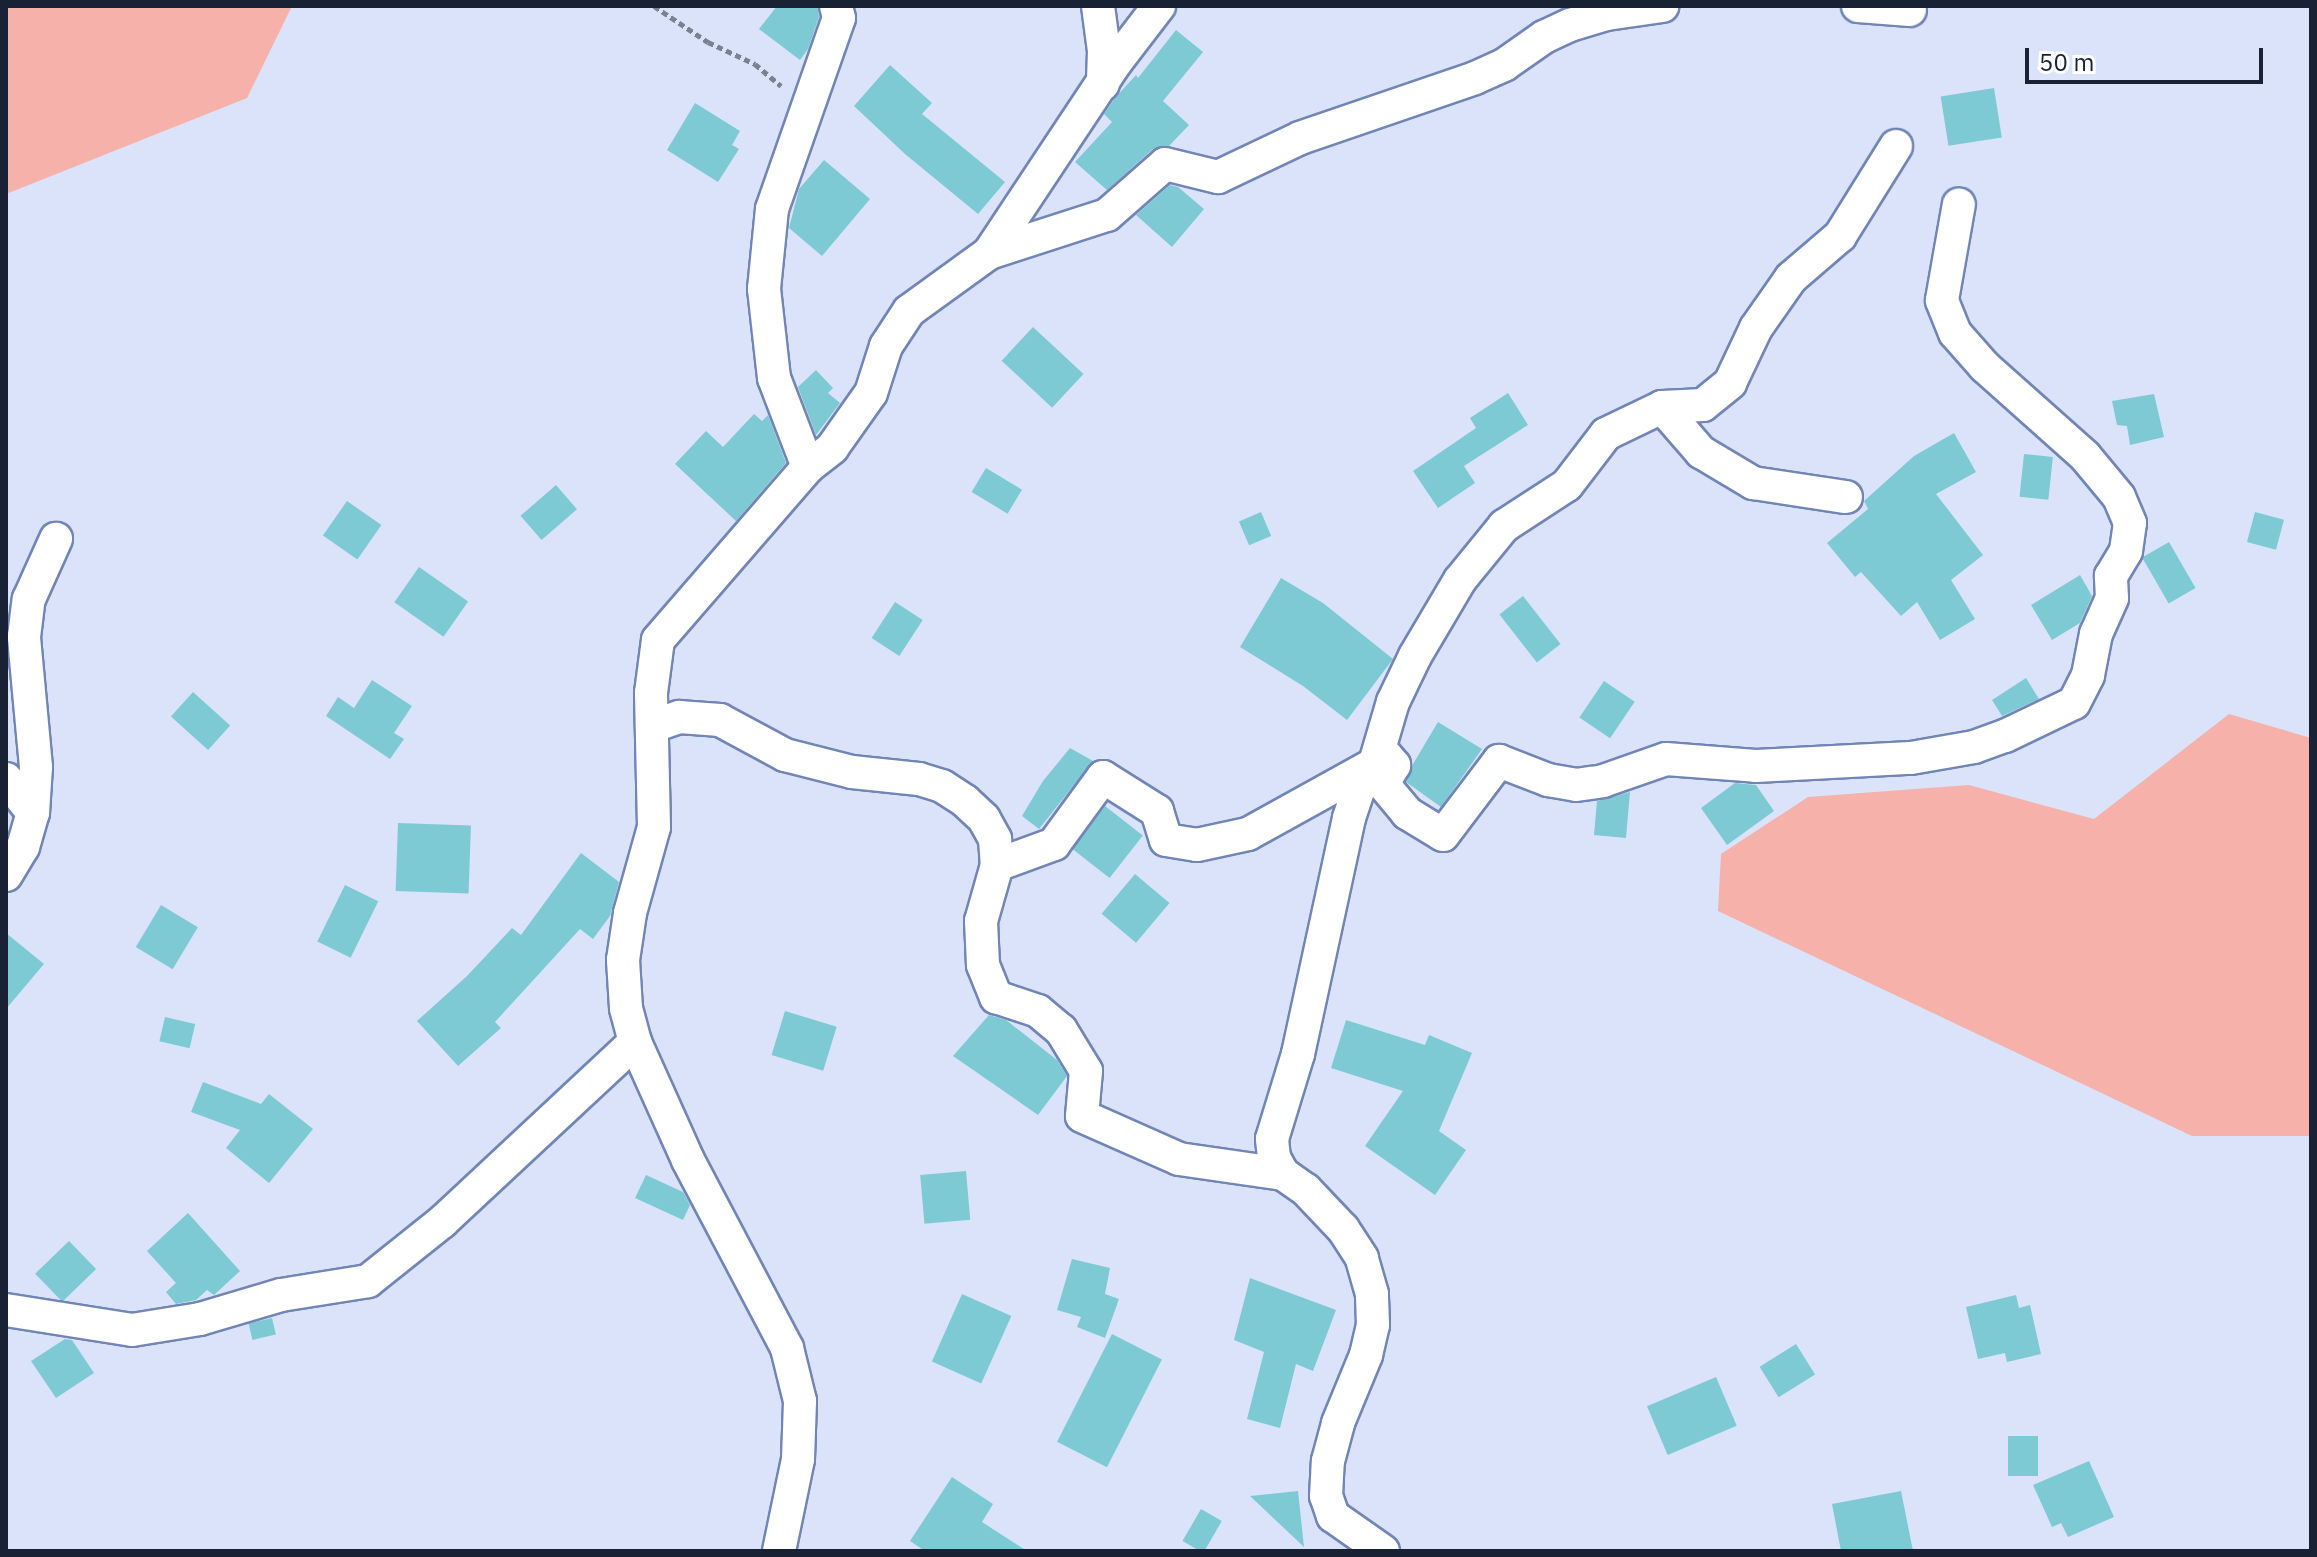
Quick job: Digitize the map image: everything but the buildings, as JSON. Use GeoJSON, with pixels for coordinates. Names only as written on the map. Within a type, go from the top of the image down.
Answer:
{"type":"FeatureCollection","features":[{"type":"Feature","properties":{"kind":"street"},"geometry":{"type":"LineString","coordinates":[[808,467],[774,378],[764,289],[772,209],[839,18],[836,6]]}},
{"type":"Feature","properties":{"kind":"street"},"geometry":{"type":"LineString","coordinates":[[1098,6],[1104,51],[1103,84]]}},
{"type":"Feature","properties":{"kind":"street"},"geometry":{"type":"LineString","coordinates":[[989,253],[1159,6]]}},
{"type":"Feature","properties":{"kind":"street"},"geometry":{"type":"LineString","coordinates":[[779,1551],[798,1459],[800,1401],[787,1348],[688,1160],[635,1042],[626,1008],[623,960],[630,913],[654,827],[651,693],[658,640],[808,467],[832,448],[871,393],[886,346],[909,311],[989,253],[1107,215],[1165,164],[1218,177],[1300,138],[1475,78],[1504,65],[1544,37],[1570,25],[1607,14],[1662,6]]}},
{"type":"Feature","properties":{"kind":"street"},"geometry":{"type":"LineString","coordinates":[[1858,6],[1910,10]]}},
{"type":"Feature","properties":{"kind":"street"},"geometry":{"type":"LineString","coordinates":[[1383,1551],[1333,1516],[1326,1496],[1328,1461],[1338,1423],[1366,1355],[1373,1325],[1372,1294],[1362,1258],[1334,1219],[1306,1190],[1283,1174],[1274,1158],[1272,1139],[1298,1054],[1349,818],[1363,776],[1375,763],[1393,702],[1460,580],[1504,526],[1567,485],[1606,434],[1662,407],[1703,405],[1730,383],[1756,328],[1791,278],[1840,236],[1896,146]]}},
{"type":"Feature","properties":{"kind":"street"},"geometry":{"type":"LineString","coordinates":[[997,865],[1054,844],[1103,777],[1157,811],[1166,840],[1197,845],[1248,834],[1387,757],[1394,765],[1383,784],[1407,813],[1443,835],[1499,761],[1548,780],[1576,785],[1603,781],[1666,759],[1756,766],[1911,758],[1995,740],[2038,723],[2074,703],[2088,675],[2096,634],[2112,598],[2111,576],[2126,551],[2130,523],[2119,497],[2085,456],[1985,367],[1955,333],[1942,300],[1959,204]]}},
{"type":"Feature","properties":{"kind":"street"},"geometry":{"type":"LineString","coordinates":[[1662,407],[1701,452],[1753,483],[1846,497]]}},
{"type":"Feature","properties":{"kind":"street"},"geometry":{"type":"LineString","coordinates":[[6,875],[23,847],[33,813],[36,767],[24,637],[29,599],[56,539]]}},
{"type":"Feature","properties":{"kind":"street"},"geometry":{"type":"LineString","coordinates":[[653,726],[679,717],[720,720],[785,755],[852,772],[886,773],[942,786],[965,801],[984,819],[995,839],[997,865],[981,921],[983,965],[996,997],[1038,1011],[1061,1030],[1086,1071],[1082,1116],[1179,1159],[1283,1174]]}},
{"type":"Feature","properties":{"kind":"street"},"geometry":{"type":"LineString","coordinates":[[6,779],[33,813]]}},
{"type":"Feature","properties":{"kind":"street"},"geometry":{"type":"LineString","coordinates":[[6,1310],[132,1330],[200,1319],[281,1295],[368,1281],[442,1222],[635,1042]]}},
{"type":"Feature","properties":{"kind":"path"},"geometry":{"type":"LineString","coordinates":[[654,6],[708,42],[755,64],[807,108]]}},
{"type":"Feature","properties":{"kind":"shaded area"},"geometry":{"type":"Polygon","coordinates":[[[6,6],[292,6],[247,98],[6,194],[6,6]]]}},
{"type":"Feature","properties":{"kind":"shaded area"},"geometry":{"type":"Polygon","coordinates":[[[2229,714],[2311,738],[2311,1136],[2192,1136],[1718,911],[1721,854],[1808,797],[1969,785],[2094,819],[2229,714]]]}}]}
